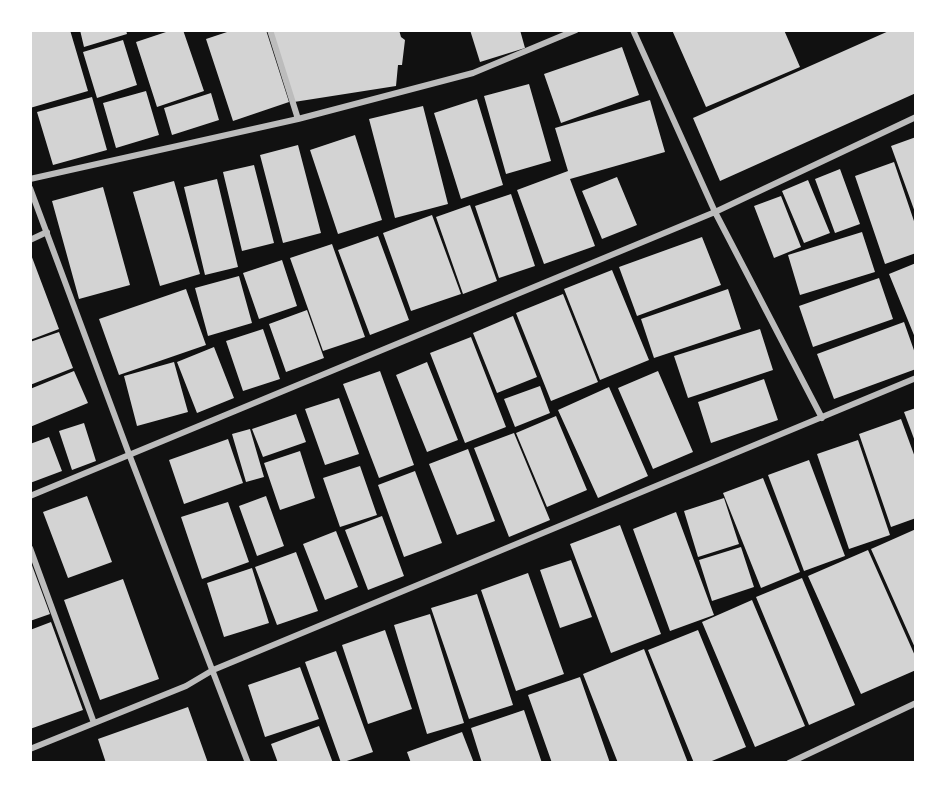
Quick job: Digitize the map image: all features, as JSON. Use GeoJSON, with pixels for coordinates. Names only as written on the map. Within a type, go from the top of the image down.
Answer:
{"type":"FeatureCollection","features":[{"type":"Feature","properties":{"kind":"street"},"geometry":{"type":"LineString","coordinates":[[270,30],[298,119]]}},
{"type":"Feature","properties":{"kind":"street"},"geometry":{"type":"LineString","coordinates":[[30,179],[298,119],[473,73],[576,30]]}},
{"type":"Feature","properties":{"kind":"street"},"geometry":{"type":"LineString","coordinates":[[633,30],[715,212],[822,418]]}},
{"type":"Feature","properties":{"kind":"street"},"geometry":{"type":"LineString","coordinates":[[30,496],[715,212],[916,117]]}},
{"type":"Feature","properties":{"kind":"street"},"geometry":{"type":"LineString","coordinates":[[30,188],[248,763]]}},
{"type":"Feature","properties":{"kind":"street"},"geometry":{"type":"LineString","coordinates":[[30,240],[47,232]]}},
{"type":"Feature","properties":{"kind":"street"},"geometry":{"type":"LineString","coordinates":[[30,749],[186,686],[213,670],[916,378]]}},
{"type":"Feature","properties":{"kind":"street"},"geometry":{"type":"LineString","coordinates":[[30,548],[94,723]]}},
{"type":"Feature","properties":{"kind":"street"},"geometry":{"type":"LineString","coordinates":[[789,763],[916,703]]}},
{"type":"Feature","properties":{"kind":"building"},"geometry":{"type":"Polygon","coordinates":[[[30,30],[70,30],[88,91],[30,108],[30,30]]]}},
{"type":"Feature","properties":{"kind":"building"},"geometry":{"type":"Polygon","coordinates":[[[80,30],[126,30],[127,34],[84,47],[80,30]]]}},
{"type":"Feature","properties":{"kind":"building"},"geometry":{"type":"Polygon","coordinates":[[[172,30],[183,30],[204,91],[157,107],[136,42],[172,30]]]}},
{"type":"Feature","properties":{"kind":"building"},"geometry":{"type":"Polygon","coordinates":[[[233,30],[266,30],[289,102],[233,121],[206,39],[233,30]]]}},
{"type":"Feature","properties":{"kind":"building"},"geometry":{"type":"Polygon","coordinates":[[[272,30],[399,30],[401,37],[405,40],[402,65],[398,65],[396,86],[294,102],[272,30]]]}},
{"type":"Feature","properties":{"kind":"building"},"geometry":{"type":"Polygon","coordinates":[[[470,30],[520,30],[525,48],[480,62],[470,30]]]}},
{"type":"Feature","properties":{"kind":"building"},"geometry":{"type":"Polygon","coordinates":[[[672,30],[784,30],[800,67],[706,107],[672,30]]]}},
{"type":"Feature","properties":{"kind":"building"},"geometry":{"type":"Polygon","coordinates":[[[891,30],[916,30],[916,93],[720,181],[693,118],[891,30]]]}},
{"type":"Feature","properties":{"kind":"building"},"geometry":{"type":"Polygon","coordinates":[[[123,40],[137,85],[97,98],[83,52],[123,40]]]}},
{"type":"Feature","properties":{"kind":"building"},"geometry":{"type":"Polygon","coordinates":[[[622,47],[639,95],[561,123],[544,74],[622,47]]]}},
{"type":"Feature","properties":{"kind":"building"},"geometry":{"type":"Polygon","coordinates":[[[529,84],[551,161],[506,174],[484,96],[529,84]]]}},
{"type":"Feature","properties":{"kind":"building"},"geometry":{"type":"Polygon","coordinates":[[[146,91],[159,135],[116,148],[103,103],[146,91]]]}},
{"type":"Feature","properties":{"kind":"building"},"geometry":{"type":"Polygon","coordinates":[[[211,93],[219,120],[172,135],[164,108],[211,93]]]}},
{"type":"Feature","properties":{"kind":"building"},"geometry":{"type":"Polygon","coordinates":[[[92,97],[107,150],[53,165],[37,112],[92,97]]]}},
{"type":"Feature","properties":{"kind":"building"},"geometry":{"type":"Polygon","coordinates":[[[477,99],[503,185],[461,199],[434,113],[477,99]]]}},
{"type":"Feature","properties":{"kind":"building"},"geometry":{"type":"Polygon","coordinates":[[[650,100],[665,152],[570,179],[595,246],[544,264],[517,190],[568,171],[555,128],[650,100]]]}},
{"type":"Feature","properties":{"kind":"building"},"geometry":{"type":"Polygon","coordinates":[[[423,106],[448,204],[395,218],[369,119],[423,106]]]}},
{"type":"Feature","properties":{"kind":"building"},"geometry":{"type":"Polygon","coordinates":[[[355,135],[382,220],[338,234],[310,150],[355,135]]]}},
{"type":"Feature","properties":{"kind":"building"},"geometry":{"type":"Polygon","coordinates":[[[916,137],[916,215],[891,146],[916,137]]]}},
{"type":"Feature","properties":{"kind":"building"},"geometry":{"type":"Polygon","coordinates":[[[298,145],[321,233],[283,243],[260,155],[298,145]]]}},
{"type":"Feature","properties":{"kind":"building"},"geometry":{"type":"Polygon","coordinates":[[[894,162],[916,227],[916,253],[885,264],[855,176],[894,162]]]}},
{"type":"Feature","properties":{"kind":"building"},"geometry":{"type":"Polygon","coordinates":[[[254,165],[274,243],[242,251],[223,172],[254,165]]]}},
{"type":"Feature","properties":{"kind":"building"},"geometry":{"type":"Polygon","coordinates":[[[840,169],[860,224],[835,233],[815,179],[840,169]]]}},
{"type":"Feature","properties":{"kind":"building"},"geometry":{"type":"Polygon","coordinates":[[[617,177],[637,225],[602,239],[582,191],[617,177]]]}},
{"type":"Feature","properties":{"kind":"building"},"geometry":{"type":"Polygon","coordinates":[[[217,179],[238,267],[205,275],[184,187],[217,179]]]}},
{"type":"Feature","properties":{"kind":"building"},"geometry":{"type":"Polygon","coordinates":[[[808,180],[830,233],[804,243],[782,191],[808,180]]]}},
{"type":"Feature","properties":{"kind":"building"},"geometry":{"type":"Polygon","coordinates":[[[174,181],[200,274],[160,286],[133,192],[174,181]]]}},
{"type":"Feature","properties":{"kind":"building"},"geometry":{"type":"Polygon","coordinates":[[[103,187],[130,285],[79,299],[52,201],[103,187]]]}},
{"type":"Feature","properties":{"kind":"building"},"geometry":{"type":"Polygon","coordinates":[[[511,194],[535,266],[499,278],[475,206],[511,194]]]}},
{"type":"Feature","properties":{"kind":"building"},"geometry":{"type":"Polygon","coordinates":[[[781,196],[801,247],[774,258],[754,206],[781,196]]]}},
{"type":"Feature","properties":{"kind":"building"},"geometry":{"type":"Polygon","coordinates":[[[470,205],[497,281],[463,294],[436,217],[470,205]]]}},
{"type":"Feature","properties":{"kind":"building"},"geometry":{"type":"Polygon","coordinates":[[[432,215],[461,294],[411,311],[383,233],[432,215]]]}},
{"type":"Feature","properties":{"kind":"building"},"geometry":{"type":"Polygon","coordinates":[[[862,232],[875,272],[800,295],[788,255],[862,232]]]}},
{"type":"Feature","properties":{"kind":"building"},"geometry":{"type":"Polygon","coordinates":[[[378,236],[409,320],[370,335],[338,250],[378,236]]]}},
{"type":"Feature","properties":{"kind":"building"},"geometry":{"type":"Polygon","coordinates":[[[702,237],[721,285],[637,316],[619,267],[702,237]]]}},
{"type":"Feature","properties":{"kind":"building"},"geometry":{"type":"Polygon","coordinates":[[[332,244],[365,337],[323,351],[290,258],[332,244]]]}},
{"type":"Feature","properties":{"kind":"building"},"geometry":{"type":"Polygon","coordinates":[[[30,252],[59,329],[30,340],[30,252]]]}},
{"type":"Feature","properties":{"kind":"building"},"geometry":{"type":"Polygon","coordinates":[[[282,260],[297,306],[259,319],[243,273],[282,260]]]}},
{"type":"Feature","properties":{"kind":"building"},"geometry":{"type":"Polygon","coordinates":[[[916,263],[916,340],[889,274],[916,263]]]}},
{"type":"Feature","properties":{"kind":"building"},"geometry":{"type":"Polygon","coordinates":[[[612,270],[649,360],[600,380],[564,289],[612,270]]]}},
{"type":"Feature","properties":{"kind":"building"},"geometry":{"type":"Polygon","coordinates":[[[239,276],[252,323],[208,336],[195,288],[239,276]]]}},
{"type":"Feature","properties":{"kind":"building"},"geometry":{"type":"Polygon","coordinates":[[[879,278],[893,319],[813,347],[799,306],[879,278]]]}},
{"type":"Feature","properties":{"kind":"building"},"geometry":{"type":"Polygon","coordinates":[[[186,289],[206,345],[119,375],[99,319],[186,289]]]}},
{"type":"Feature","properties":{"kind":"building"},"geometry":{"type":"Polygon","coordinates":[[[728,289],[741,329],[654,358],[641,319],[728,289]]]}},
{"type":"Feature","properties":{"kind":"building"},"geometry":{"type":"Polygon","coordinates":[[[563,294],[598,382],[551,401],[516,313],[563,294]]]}},
{"type":"Feature","properties":{"kind":"building"},"geometry":{"type":"Polygon","coordinates":[[[307,310],[324,358],[286,372],[269,324],[307,310]]]}},
{"type":"Feature","properties":{"kind":"building"},"geometry":{"type":"Polygon","coordinates":[[[513,316],[537,377],[497,393],[473,333],[513,316]]]}},
{"type":"Feature","properties":{"kind":"building"},"geometry":{"type":"Polygon","coordinates":[[[904,322],[916,356],[916,369],[834,399],[817,354],[904,322]]]}},
{"type":"Feature","properties":{"kind":"building"},"geometry":{"type":"Polygon","coordinates":[[[263,329],[280,379],[243,391],[226,341],[263,329]]]}},
{"type":"Feature","properties":{"kind":"building"},"geometry":{"type":"Polygon","coordinates":[[[760,329],[773,370],[688,398],[674,356],[760,329]]]}},
{"type":"Feature","properties":{"kind":"building"},"geometry":{"type":"Polygon","coordinates":[[[59,332],[73,368],[30,385],[30,342],[59,332]]]}},
{"type":"Feature","properties":{"kind":"building"},"geometry":{"type":"Polygon","coordinates":[[[471,337],[506,427],[465,443],[430,353],[471,337]]]}},
{"type":"Feature","properties":{"kind":"building"},"geometry":{"type":"Polygon","coordinates":[[[214,347],[234,398],[197,413],[177,362],[214,347]]]}},
{"type":"Feature","properties":{"kind":"building"},"geometry":{"type":"Polygon","coordinates":[[[174,362],[188,412],[137,426],[124,376],[174,362]]]}},
{"type":"Feature","properties":{"kind":"building"},"geometry":{"type":"Polygon","coordinates":[[[427,362],[458,440],[427,452],[396,375],[427,362]]]}},
{"type":"Feature","properties":{"kind":"building"},"geometry":{"type":"Polygon","coordinates":[[[74,371],[88,403],[30,427],[30,389],[74,371]]]}},
{"type":"Feature","properties":{"kind":"building"},"geometry":{"type":"Polygon","coordinates":[[[380,371],[414,465],[379,478],[343,384],[380,371]]]}},
{"type":"Feature","properties":{"kind":"building"},"geometry":{"type":"Polygon","coordinates":[[[658,371],[693,452],[653,469],[618,388],[658,371]]]}},
{"type":"Feature","properties":{"kind":"building"},"geometry":{"type":"Polygon","coordinates":[[[764,379],[778,420],[711,443],[698,402],[764,379]]]}},
{"type":"Feature","properties":{"kind":"building"},"geometry":{"type":"Polygon","coordinates":[[[540,386],[550,413],[515,427],[504,399],[540,386]]]}},
{"type":"Feature","properties":{"kind":"building"},"geometry":{"type":"Polygon","coordinates":[[[609,387],[648,476],[598,498],[558,410],[609,387]]]}},
{"type":"Feature","properties":{"kind":"building"},"geometry":{"type":"Polygon","coordinates":[[[339,398],[359,454],[325,465],[305,409],[339,398]]]}},
{"type":"Feature","properties":{"kind":"building"},"geometry":{"type":"Polygon","coordinates":[[[916,408],[916,444],[904,412],[916,408]]]}},
{"type":"Feature","properties":{"kind":"building"},"geometry":{"type":"Polygon","coordinates":[[[296,414],[306,442],[263,457],[252,429],[296,414]]]}},
{"type":"Feature","properties":{"kind":"building"},"geometry":{"type":"Polygon","coordinates":[[[556,416],[587,490],[547,507],[516,433],[556,416]]]}},
{"type":"Feature","properties":{"kind":"building"},"geometry":{"type":"Polygon","coordinates":[[[901,419],[916,460],[916,518],[891,527],[859,434],[901,419]]]}},
{"type":"Feature","properties":{"kind":"building"},"geometry":{"type":"Polygon","coordinates":[[[84,423],[96,461],[72,470],[59,431],[84,423]]]}},
{"type":"Feature","properties":{"kind":"building"},"geometry":{"type":"Polygon","coordinates":[[[250,429],[264,477],[246,482],[232,434],[250,429]]]}},
{"type":"Feature","properties":{"kind":"building"},"geometry":{"type":"Polygon","coordinates":[[[514,433],[550,520],[509,537],[474,448],[514,433]]]}},
{"type":"Feature","properties":{"kind":"building"},"geometry":{"type":"Polygon","coordinates":[[[49,437],[62,471],[30,483],[30,444],[49,437]]]}},
{"type":"Feature","properties":{"kind":"building"},"geometry":{"type":"Polygon","coordinates":[[[228,439],[243,483],[184,504],[169,460],[228,439]]]}},
{"type":"Feature","properties":{"kind":"building"},"geometry":{"type":"Polygon","coordinates":[[[858,440],[890,535],[849,549],[817,454],[858,440]]]}},
{"type":"Feature","properties":{"kind":"building"},"geometry":{"type":"Polygon","coordinates":[[[468,449],[495,521],[457,535],[429,464],[468,449]]]}},
{"type":"Feature","properties":{"kind":"building"},"geometry":{"type":"Polygon","coordinates":[[[300,451],[315,498],[280,510],[264,463],[300,451]]]}},
{"type":"Feature","properties":{"kind":"building"},"geometry":{"type":"Polygon","coordinates":[[[809,460],[845,556],[804,571],[768,475],[809,460]]]}},
{"type":"Feature","properties":{"kind":"building"},"geometry":{"type":"Polygon","coordinates":[[[360,466],[377,515],[340,527],[323,478],[360,466]]]}},
{"type":"Feature","properties":{"kind":"building"},"geometry":{"type":"Polygon","coordinates":[[[415,471],[442,543],[404,557],[378,485],[415,471]]]}},
{"type":"Feature","properties":{"kind":"building"},"geometry":{"type":"Polygon","coordinates":[[[763,478],[800,572],[761,588],[723,493],[763,478]]]}},
{"type":"Feature","properties":{"kind":"building"},"geometry":{"type":"Polygon","coordinates":[[[87,496],[112,562],[68,578],[43,512],[87,496]]]}},
{"type":"Feature","properties":{"kind":"building"},"geometry":{"type":"Polygon","coordinates":[[[266,496],[284,546],[257,556],[239,506],[266,496]]]}},
{"type":"Feature","properties":{"kind":"building"},"geometry":{"type":"Polygon","coordinates":[[[724,498],[739,544],[698,557],[684,511],[724,498]]]}},
{"type":"Feature","properties":{"kind":"building"},"geometry":{"type":"Polygon","coordinates":[[[228,502],[249,562],[202,579],[181,517],[228,502]]]}},
{"type":"Feature","properties":{"kind":"building"},"geometry":{"type":"Polygon","coordinates":[[[676,512],[714,615],[670,631],[633,529],[676,512]]]}},
{"type":"Feature","properties":{"kind":"building"},"geometry":{"type":"Polygon","coordinates":[[[382,516],[404,576],[368,590],[345,530],[382,516]]]}},
{"type":"Feature","properties":{"kind":"building"},"geometry":{"type":"Polygon","coordinates":[[[620,525],[661,634],[611,653],[570,544],[620,525]]]}},
{"type":"Feature","properties":{"kind":"building"},"geometry":{"type":"Polygon","coordinates":[[[916,529],[916,650],[871,549],[916,529]]]}},
{"type":"Feature","properties":{"kind":"building"},"geometry":{"type":"Polygon","coordinates":[[[336,531],[358,587],[325,600],[303,544],[336,531]]]}},
{"type":"Feature","properties":{"kind":"building"},"geometry":{"type":"Polygon","coordinates":[[[741,547],[754,587],[712,601],[699,560],[741,547]]]}},
{"type":"Feature","properties":{"kind":"building"},"geometry":{"type":"Polygon","coordinates":[[[868,550],[916,658],[916,670],[861,694],[808,576],[868,550]]]}},
{"type":"Feature","properties":{"kind":"building"},"geometry":{"type":"Polygon","coordinates":[[[296,552],[318,611],[277,625],[255,567],[296,552]]]}},
{"type":"Feature","properties":{"kind":"building"},"geometry":{"type":"Polygon","coordinates":[[[30,560],[50,614],[30,621],[30,560]]]}},
{"type":"Feature","properties":{"kind":"building"},"geometry":{"type":"Polygon","coordinates":[[[571,560],[592,617],[560,628],[540,570],[571,560]]]}},
{"type":"Feature","properties":{"kind":"building"},"geometry":{"type":"Polygon","coordinates":[[[252,568],[269,623],[224,637],[207,583],[252,568]]]}},
{"type":"Feature","properties":{"kind":"building"},"geometry":{"type":"Polygon","coordinates":[[[528,573],[564,674],[516,691],[481,590],[528,573]]]}},
{"type":"Feature","properties":{"kind":"building"},"geometry":{"type":"Polygon","coordinates":[[[802,578],[855,705],[809,725],[756,597],[802,578]]]}},
{"type":"Feature","properties":{"kind":"building"},"geometry":{"type":"Polygon","coordinates":[[[123,579],[159,679],[100,700],[64,600],[123,579]]]}},
{"type":"Feature","properties":{"kind":"building"},"geometry":{"type":"Polygon","coordinates":[[[477,594],[513,705],[469,719],[431,608],[477,594]]]}},
{"type":"Feature","properties":{"kind":"building"},"geometry":{"type":"Polygon","coordinates":[[[752,600],[805,726],[755,747],[702,622],[752,600]]]}},
{"type":"Feature","properties":{"kind":"building"},"geometry":{"type":"Polygon","coordinates":[[[430,614],[464,723],[427,734],[394,625],[430,614]]]}},
{"type":"Feature","properties":{"kind":"building"},"geometry":{"type":"Polygon","coordinates":[[[51,622],[83,710],[30,729],[30,630],[51,622]]]}},
{"type":"Feature","properties":{"kind":"building"},"geometry":{"type":"Polygon","coordinates":[[[385,630],[412,709],[368,724],[342,645],[385,630]]]}},
{"type":"Feature","properties":{"kind":"building"},"geometry":{"type":"Polygon","coordinates":[[[698,630],[746,747],[707,763],[694,763],[648,650],[698,630]]]}},
{"type":"Feature","properties":{"kind":"building"},"geometry":{"type":"Polygon","coordinates":[[[644,649],[688,763],[618,763],[583,674],[644,649]]]}},
{"type":"Feature","properties":{"kind":"building"},"geometry":{"type":"Polygon","coordinates":[[[336,651],[373,752],[341,763],[305,662],[336,651]]]}},
{"type":"Feature","properties":{"kind":"building"},"geometry":{"type":"Polygon","coordinates":[[[300,667],[319,719],[265,737],[248,685],[300,667]]]}},
{"type":"Feature","properties":{"kind":"building"},"geometry":{"type":"Polygon","coordinates":[[[580,677],[610,763],[552,763],[528,695],[580,677]]]}},
{"type":"Feature","properties":{"kind":"building"},"geometry":{"type":"Polygon","coordinates":[[[188,707],[208,763],[106,763],[98,739],[188,707]]]}},
{"type":"Feature","properties":{"kind":"building"},"geometry":{"type":"Polygon","coordinates":[[[524,710],[542,763],[482,763],[471,728],[524,710]]]}},
{"type":"Feature","properties":{"kind":"building"},"geometry":{"type":"Polygon","coordinates":[[[319,726],[333,763],[278,763],[271,744],[319,726]]]}},
{"type":"Feature","properties":{"kind":"building"},"geometry":{"type":"Polygon","coordinates":[[[462,732],[474,763],[411,763],[407,752],[462,732]]]}}]}
